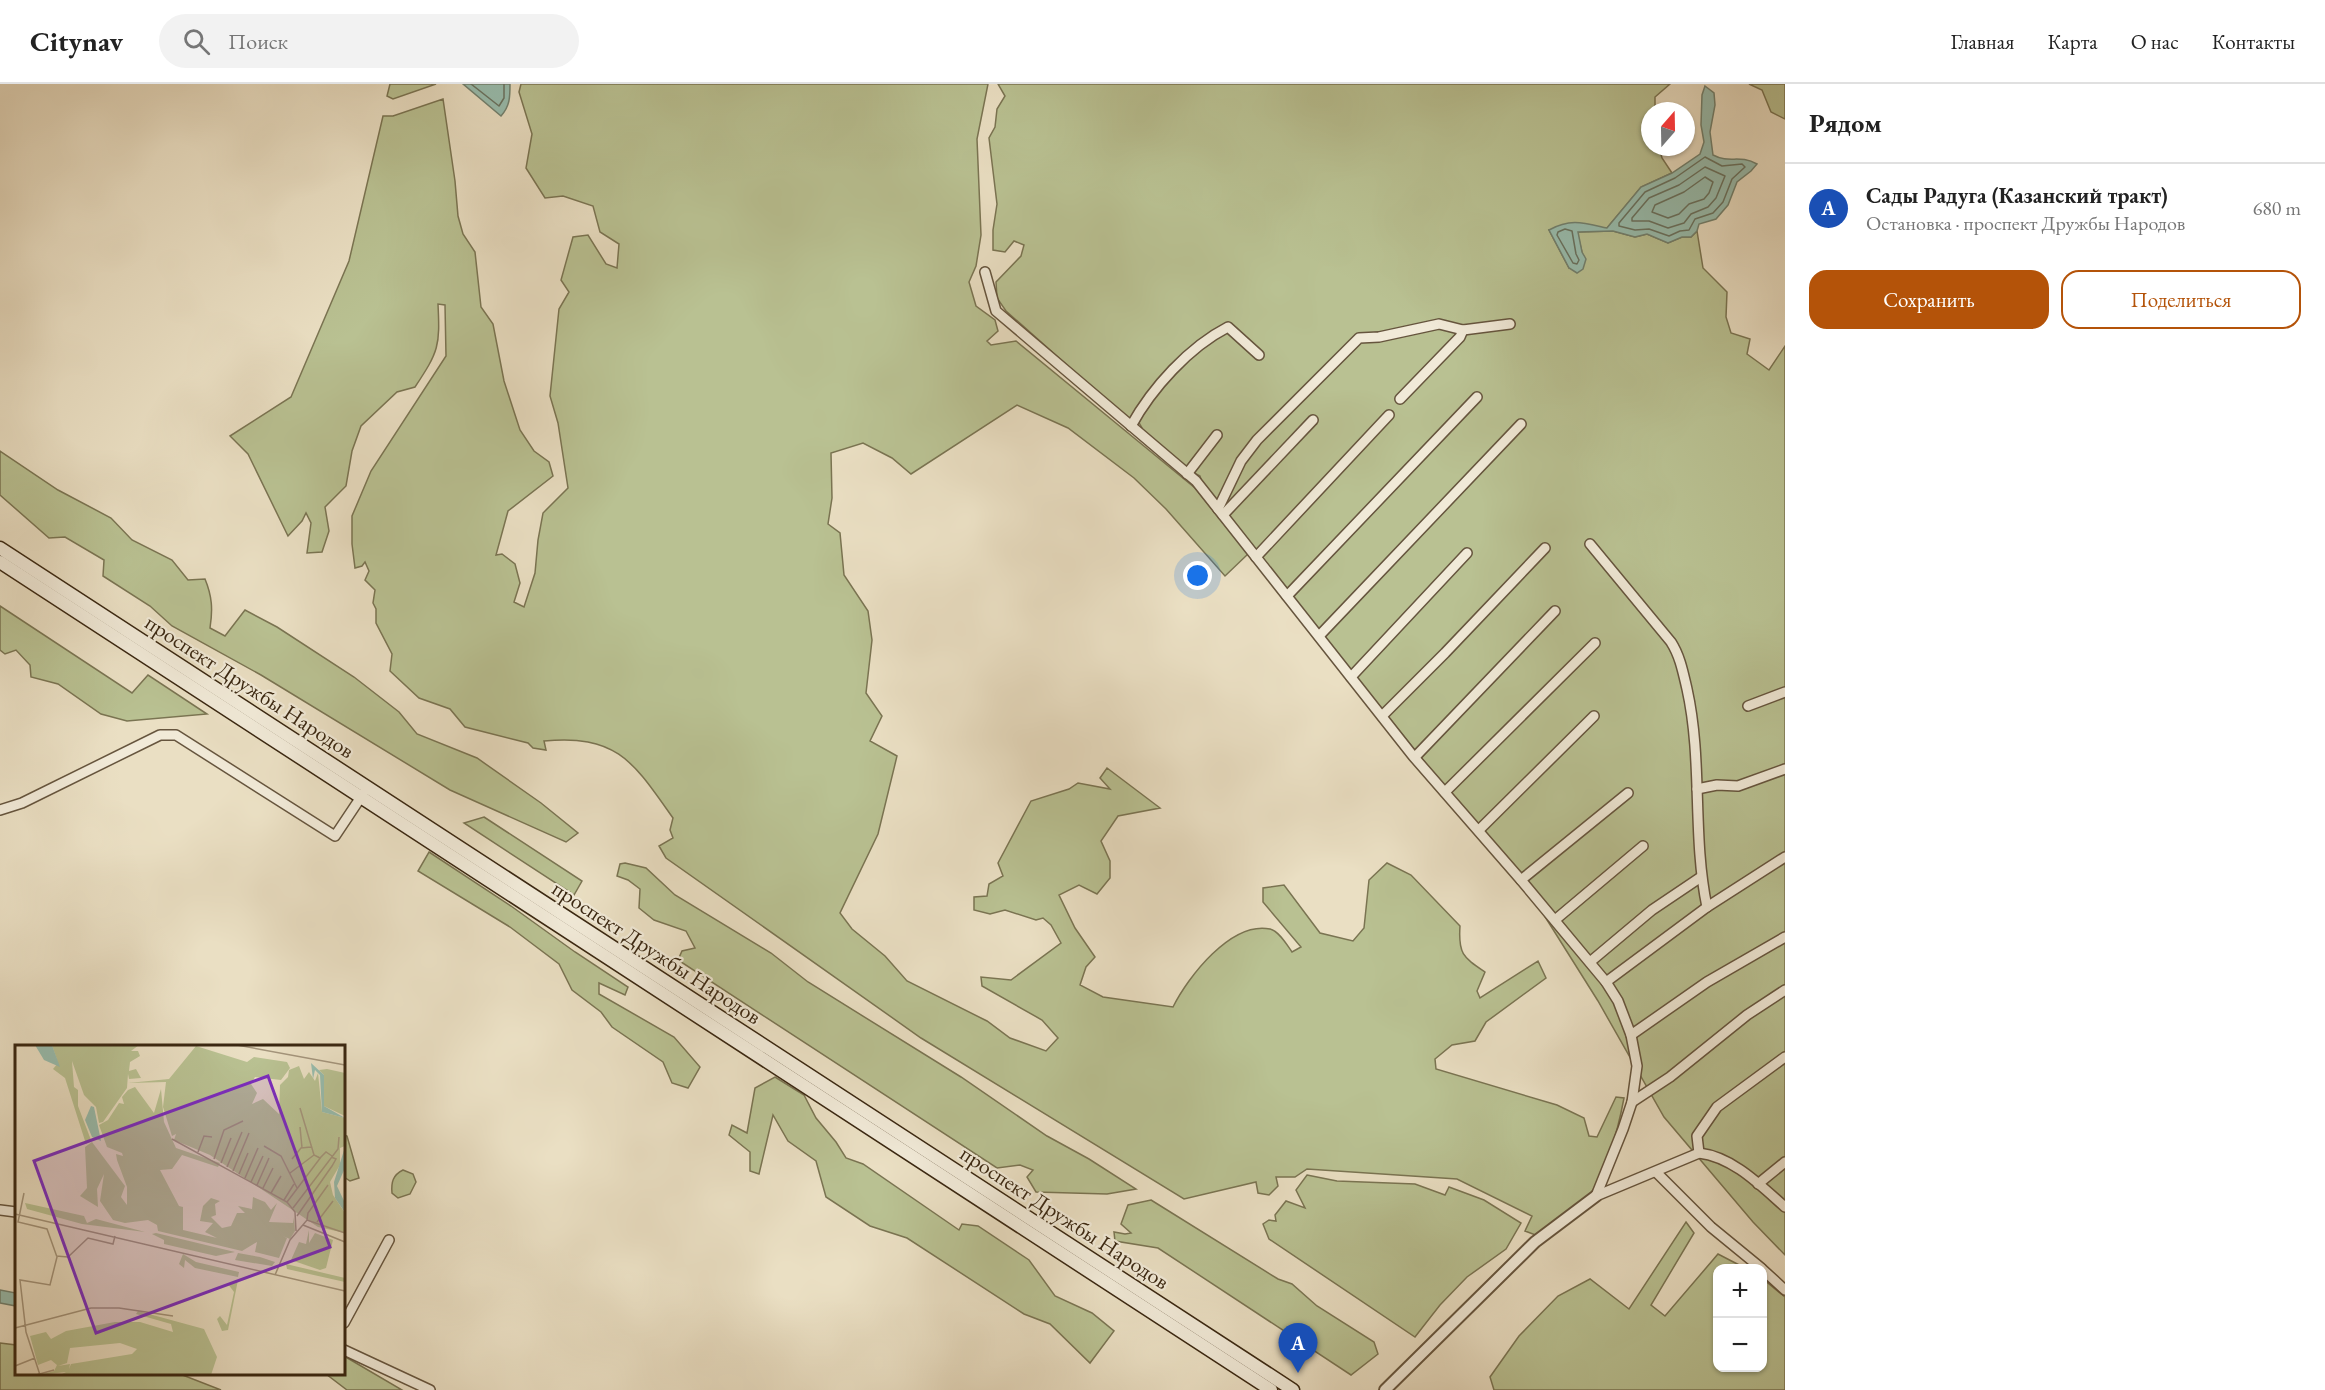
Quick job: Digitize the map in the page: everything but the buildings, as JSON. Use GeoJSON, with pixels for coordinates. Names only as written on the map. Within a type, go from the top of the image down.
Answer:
{"type":"FeatureCollection","features":[{"type":"Feature","properties":{"kind":"main road","name":"проспект Дружбы Народов"},"geometry":{"type":"LineString","coordinates":[[0,548],[364,793],[1271,1390]]}},
{"type":"Feature","properties":{"kind":"main road","name":"проспект Дружбы Народов"},"geometry":{"type":"LineString","coordinates":[[0,562],[1293,1390]]}},
{"type":"Feature","properties":{"kind":"street"},"geometry":{"type":"LineString","coordinates":[[985,272],[996,311],[1187,474],[1220,512],[1415,757],[1606,982],[1618,1001],[1631,1035],[1637,1066],[1632,1102],[1596,1196]]}},
{"type":"Feature","properties":{"kind":"street"},"geometry":{"type":"LineString","coordinates":[[1220,512],[1241,461],[1257,440],[1359,338],[1439,324],[1463,330],[1510,324]]}},
{"type":"Feature","properties":{"kind":"street"},"geometry":{"type":"LineString","coordinates":[[1131,426],[1140,409],[1176,367],[1212,336],[1228,327],[1260,356]]}},
{"type":"Feature","properties":{"kind":"street"},"geometry":{"type":"LineString","coordinates":[[1400,399],[1460,338],[1463,330]]}},
{"type":"Feature","properties":{"kind":"street"},"geometry":{"type":"LineString","coordinates":[[1287,596],[1477,397]]}},
{"type":"Feature","properties":{"kind":"street"},"geometry":{"type":"LineString","coordinates":[[1256,557],[1389,415]]}},
{"type":"Feature","properties":{"kind":"street"},"geometry":{"type":"LineString","coordinates":[[1220,512],[1313,420]]}},
{"type":"Feature","properties":{"kind":"street"},"geometry":{"type":"LineString","coordinates":[[1319,636],[1521,424]]}},
{"type":"Feature","properties":{"kind":"street"},"geometry":{"type":"LineString","coordinates":[[1187,474],[1217,435]]}},
{"type":"Feature","properties":{"kind":"street"},"geometry":{"type":"LineString","coordinates":[[1590,544],[1671,642],[1678,654],[1694,721],[1701,877],[1707,907]]}},
{"type":"Feature","properties":{"kind":"street"},"geometry":{"type":"LineString","coordinates":[[1382,716],[1446,654],[1545,548]]}},
{"type":"Feature","properties":{"kind":"street"},"geometry":{"type":"LineString","coordinates":[[1351,677],[1467,553]]}},
{"type":"Feature","properties":{"kind":"street"},"geometry":{"type":"LineString","coordinates":[[1415,757],[1555,611]]}},
{"type":"Feature","properties":{"kind":"street"},"geometry":{"type":"LineString","coordinates":[[1445,792],[1595,643]]}},
{"type":"Feature","properties":{"kind":"street"},"geometry":{"type":"LineString","coordinates":[[1748,706],[1785,692]]}},
{"type":"Feature","properties":{"kind":"street"},"geometry":{"type":"LineString","coordinates":[[1479,830],[1594,716]]}},
{"type":"Feature","properties":{"kind":"street"},"geometry":{"type":"LineString","coordinates":[[0,810],[22,803],[160,735],[176,735],[335,836],[364,793]]}},
{"type":"Feature","properties":{"kind":"street"},"geometry":{"type":"LineString","coordinates":[[1697,789],[1717,785],[1738,786],[1785,769]]}},
{"type":"Feature","properties":{"kind":"street"},"geometry":{"type":"LineString","coordinates":[[1521,880],[1628,793]]}},
{"type":"Feature","properties":{"kind":"street"},"geometry":{"type":"LineString","coordinates":[[1555,920],[1643,846]]}},
{"type":"Feature","properties":{"kind":"street"},"geometry":{"type":"LineString","coordinates":[[1606,982],[1707,907],[1785,857]]}},
{"type":"Feature","properties":{"kind":"street"},"geometry":{"type":"LineString","coordinates":[[1590,962],[1652,910],[1701,877]]}},
{"type":"Feature","properties":{"kind":"street"},"geometry":{"type":"LineString","coordinates":[[1631,1035],[1707,982],[1785,937]]}},
{"type":"Feature","properties":{"kind":"street"},"geometry":{"type":"LineString","coordinates":[[1632,1102],[1670,1077],[1747,1015],[1785,990]]}},
{"type":"Feature","properties":{"kind":"street"},"geometry":{"type":"LineString","coordinates":[[1699,1153],[1697,1137],[1717,1107],[1785,1058]]}},
{"type":"Feature","properties":{"kind":"street"},"geometry":{"type":"LineString","coordinates":[[1385,1390],[1536,1242],[1596,1196],[1699,1153],[1738,1167],[1785,1207]]}},
{"type":"Feature","properties":{"kind":"street"},"geometry":{"type":"LineString","coordinates":[[1758,1184],[1785,1162]]}},
{"type":"Feature","properties":{"kind":"street"},"geometry":{"type":"LineString","coordinates":[[1656,1172],[1711,1227],[1756,1264]]}},
{"type":"Feature","properties":{"kind":"street"},"geometry":{"type":"LineString","coordinates":[[0,1210],[15,1212]]}},
{"type":"Feature","properties":{"kind":"street"},"geometry":{"type":"LineString","coordinates":[[345,1321],[389,1239]]}},
{"type":"Feature","properties":{"kind":"street"},"geometry":{"type":"LineString","coordinates":[[1767,1274],[1785,1290]]}},
{"type":"Feature","properties":{"kind":"street"},"geometry":{"type":"LineString","coordinates":[[345,1350],[430,1390]]}},
{"type":"Feature","properties":{"kind":"shaded area"},"geometry":{"type":"Polygon","coordinates":[[[390,84],[436,84],[393,99],[387,96],[390,84]]]}},
{"type":"Feature","properties":{"kind":"shaded area"},"geometry":{"type":"Polygon","coordinates":[[[521,84],[988,84],[977,139],[981,235],[976,266],[969,282],[976,306],[995,320],[998,331],[987,341],[991,345],[1016,341],[1195,488],[1248,554],[1225,576],[1166,509],[1134,478],[1068,428],[1017,405],[911,474],[892,458],[863,443],[831,453],[832,498],[828,524],[840,533],[844,575],[868,611],[872,640],[866,693],[882,716],[870,741],[897,756],[878,834],[840,913],[852,929],[885,956],[907,981],[987,1021],[1010,1038],[1046,1051],[1058,1038],[1042,1020],[982,986],[981,977],[1011,980],[1061,943],[1051,925],[1043,918],[1036,920],[1005,910],[990,914],[974,910],[974,897],[987,896],[989,884],[1003,876],[998,863],[1031,801],[1069,789],[1078,783],[1110,789],[1100,778],[1107,768],[1160,808],[1118,816],[1101,841],[1110,861],[1110,878],[1097,894],[1079,885],[1059,895],[1075,928],[1095,957],[1086,967],[1080,985],[1103,997],[1173,1007],[1189,981],[1212,954],[1226,942],[1255,929],[1270,929],[1277,932],[1292,952],[1301,947],[1263,902],[1263,888],[1284,885],[1320,933],[1353,941],[1364,928],[1369,880],[1387,863],[1411,875],[1460,926],[1461,949],[1467,958],[1485,972],[1477,991],[1480,998],[1538,961],[1546,978],[1486,1022],[1475,1041],[1452,1045],[1435,1059],[1436,1069],[1557,1105],[1584,1118],[1589,1136],[1597,1137],[1616,1097],[1624,1098],[1607,1160],[1586,1200],[1538,1236],[1525,1231],[1532,1216],[1457,1179],[1307,1169],[1295,1177],[1276,1177],[1278,1186],[1269,1195],[1258,1193],[1256,1182],[1184,1199],[921,1038],[666,858],[659,846],[673,838],[670,830],[673,818],[647,782],[622,756],[590,742],[569,740],[544,741],[546,750],[533,748],[528,743],[465,727],[450,709],[419,698],[390,671],[392,654],[376,623],[376,609],[373,603],[375,590],[365,580],[369,571],[365,562],[362,566],[355,568],[352,516],[371,471],[446,356],[445,305],[438,304],[439,330],[436,348],[429,365],[415,387],[397,392],[361,426],[352,451],[346,486],[325,507],[329,531],[322,552],[307,553],[311,523],[306,513],[288,536],[248,454],[230,436],[291,397],[349,261],[383,116],[393,116],[443,99],[458,216],[463,234],[475,252],[481,307],[493,324],[504,381],[520,430],[534,451],[549,462],[553,476],[508,511],[496,555],[502,554],[515,564],[520,583],[514,602],[524,607],[535,573],[543,513],[568,488],[558,423],[550,396],[559,309],[569,292],[561,280],[573,237],[588,235],[606,264],[617,268],[619,244],[600,232],[593,206],[563,196],[545,198],[526,168],[532,134],[519,92],[521,84]]]}},
{"type":"Feature","properties":{"kind":"shaded area"},"geometry":{"type":"Polygon","coordinates":[[[998,84],[1670,84],[1655,97],[1655,102],[1641,102],[1641,156],[1661,156],[1672,173],[1641,187],[1607,228],[1549,230],[1569,268],[1582,252],[1577,232],[1613,231],[1635,237],[1647,234],[1668,243],[1682,237],[1691,237],[1697,231],[1703,268],[1727,292],[1726,317],[1731,333],[1750,339],[1747,354],[1769,370],[1785,346],[1785,1255],[1753,1222],[1664,1117],[1598,1001],[1532,896],[1203,486],[1200,476],[1185,468],[1142,431],[1138,421],[1130,421],[1006,311],[997,298],[996,282],[1021,256],[1024,245],[1014,241],[1005,252],[993,250],[997,204],[989,138],[995,127],[997,109],[1005,96],[998,84]]]}},
{"type":"Feature","properties":{"kind":"shaded area"},"geometry":{"type":"Polygon","coordinates":[[[1749,84],[1785,84],[1785,119],[1771,112],[1762,90],[1749,84]]]}},
{"type":"Feature","properties":{"kind":"shaded area"},"geometry":{"type":"Polygon","coordinates":[[[0,451],[58,490],[111,518],[132,540],[172,560],[188,580],[205,579],[211,603],[210,628],[225,636],[245,610],[277,627],[354,677],[399,712],[417,734],[477,758],[541,803],[578,833],[566,842],[450,790],[261,675],[172,626],[150,606],[103,576],[104,560],[65,537],[49,538],[0,495],[0,451]]]}},
{"type":"Feature","properties":{"kind":"shaded area"},"geometry":{"type":"Polygon","coordinates":[[[0,606],[132,693],[148,675],[207,714],[127,721],[101,714],[58,684],[31,677],[30,665],[16,650],[5,654],[0,650],[0,606]]]}},
{"type":"Feature","properties":{"kind":"shaded area"},"geometry":{"type":"Polygon","coordinates":[[[484,817],[582,881],[574,895],[464,823],[484,817]]]}},
{"type":"Feature","properties":{"kind":"shaded area"},"geometry":{"type":"Polygon","coordinates":[[[429,852],[628,987],[625,995],[599,983],[599,994],[674,1037],[700,1067],[688,1088],[672,1083],[663,1062],[612,1027],[601,1012],[572,990],[559,964],[510,927],[418,871],[429,852]]]}},
{"type":"Feature","properties":{"kind":"shaded area"},"geometry":{"type":"Polygon","coordinates":[[[620,864],[646,868],[675,895],[771,953],[808,982],[961,1077],[1047,1136],[1136,1189],[1107,1194],[1036,1192],[1027,1177],[1033,1170],[1020,1165],[997,1168],[678,960],[682,951],[695,948],[686,931],[654,920],[639,908],[640,889],[628,880],[617,876],[620,864]]]}},
{"type":"Feature","properties":{"kind":"shaded area"},"geometry":{"type":"Polygon","coordinates":[[[775,1077],[804,1095],[816,1118],[846,1158],[863,1164],[959,1230],[962,1224],[978,1226],[1029,1260],[1055,1296],[1092,1313],[1114,1331],[1090,1363],[1050,1324],[1024,1314],[907,1238],[870,1226],[826,1197],[816,1161],[788,1141],[773,1115],[759,1174],[750,1171],[750,1152],[729,1135],[732,1125],[747,1133],[755,1088],[775,1077]]]}},
{"type":"Feature","properties":{"kind":"shaded area"},"geometry":{"type":"Polygon","coordinates":[[[345,1135],[359,1178],[350,1181],[345,1178],[345,1135]]]}},
{"type":"Feature","properties":{"kind":"shaded area"},"geometry":{"type":"Polygon","coordinates":[[[403,1170],[413,1174],[416,1182],[410,1194],[398,1198],[392,1193],[392,1182],[403,1170]]]}},
{"type":"Feature","properties":{"kind":"shaded area"},"geometry":{"type":"Polygon","coordinates":[[[1307,1175],[1337,1181],[1415,1184],[1445,1195],[1449,1187],[1484,1200],[1521,1223],[1506,1249],[1467,1277],[1440,1305],[1415,1337],[1269,1239],[1263,1224],[1269,1220],[1276,1221],[1275,1215],[1286,1201],[1305,1208],[1296,1190],[1307,1175]]]}},
{"type":"Feature","properties":{"kind":"shaded area"},"geometry":{"type":"Polygon","coordinates":[[[1151,1200],[1278,1279],[1292,1284],[1317,1306],[1374,1342],[1378,1354],[1351,1375],[1158,1248],[1115,1241],[1114,1232],[1131,1233],[1121,1224],[1128,1205],[1151,1200]]]}},
{"type":"Feature","properties":{"kind":"shaded area"},"geometry":{"type":"Polygon","coordinates":[[[1686,1222],[1694,1233],[1651,1305],[1665,1316],[1718,1254],[1737,1264],[1713,1264],[1713,1372],[1767,1372],[1767,1282],[1785,1297],[1785,1390],[1494,1390],[1490,1377],[1519,1336],[1558,1296],[1590,1279],[1629,1309],[1686,1222]]]}},
{"type":"Feature","properties":{"kind":"shaded area"},"geometry":{"type":"Polygon","coordinates":[[[0,1343],[15,1345],[15,1375],[183,1375],[221,1390],[0,1390],[0,1343]]]}},
{"type":"Feature","properties":{"kind":"shaded area"},"geometry":{"type":"Polygon","coordinates":[[[345,1357],[402,1390],[347,1390],[327,1375],[345,1375],[345,1357]]]}},
{"type":"Feature","properties":{"kind":"water"},"geometry":{"type":"Polygon","coordinates":[[[463,84],[510,84],[506,109],[501,116],[463,84]]]}},
{"type":"Feature","properties":{"kind":"water"},"geometry":{"type":"Polygon","coordinates":[[[1705,86],[1714,93],[1715,105],[1710,132],[1713,155],[1757,164],[1737,182],[1728,205],[1716,219],[1699,224],[1697,231],[1691,237],[1682,237],[1668,243],[1647,234],[1635,237],[1613,231],[1578,232],[1582,252],[1586,259],[1583,269],[1577,273],[1569,268],[1549,230],[1571,223],[1607,228],[1641,187],[1672,173],[1700,154],[1704,142],[1701,125],[1702,95],[1705,86]]]}},
{"type":"Feature","properties":{"kind":"water"},"geometry":{"type":"Polygon","coordinates":[[[0,1290],[15,1293],[15,1306],[0,1303],[0,1290]]]}},
{"type":"Feature","properties":{"kind":"place","name":"Сады Радуга (Казанский тракт)"},"geometry":{"type":"Point","coordinates":[1298,1373]}}]}
